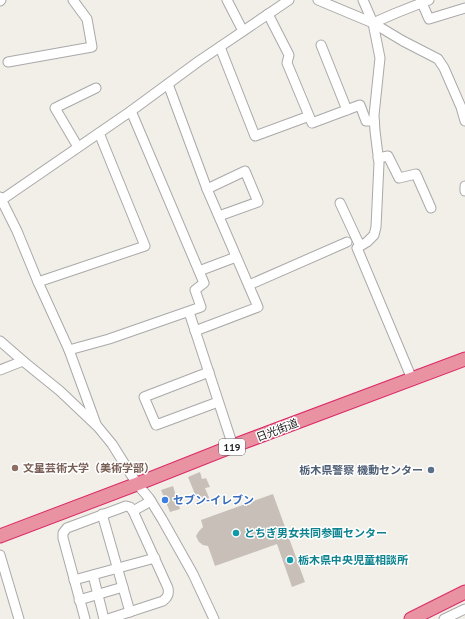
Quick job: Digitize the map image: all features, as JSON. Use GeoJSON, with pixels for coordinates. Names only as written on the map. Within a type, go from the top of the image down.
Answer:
{"type":"FeatureCollection","features":[{"type":"Feature","properties":{"kind":"highway","name":"日光街道"},"geometry":{"type":"LineString","coordinates":[[0,536],[233,446],[465,359]]}},
{"type":"Feature","properties":{"kind":"highway"},"geometry":{"type":"LineString","coordinates":[[411,619],[465,592]]}},
{"type":"Feature","properties":{"kind":"highway"},"geometry":{"type":"LineString","coordinates":[[431,619],[465,602]]}},
{"type":"Feature","properties":{"kind":"street"},"geometry":{"type":"LineString","coordinates":[[8,62],[92,47],[87,19],[73,0]]}},
{"type":"Feature","properties":{"kind":"street"},"geometry":{"type":"LineString","coordinates":[[227,0],[243,31]]}},
{"type":"Feature","properties":{"kind":"street"},"geometry":{"type":"LineString","coordinates":[[318,0],[373,23],[403,41],[438,59],[444,68],[461,107],[465,121]]}},
{"type":"Feature","properties":{"kind":"street"},"geometry":{"type":"LineString","coordinates":[[363,0],[373,23],[380,58],[374,115],[379,162],[374,235],[367,242],[357,248],[412,379]]}},
{"type":"Feature","properties":{"kind":"street"},"geometry":{"type":"LineString","coordinates":[[98,427],[69,350],[17,231],[1,199],[131,111],[268,14],[284,1]]}},
{"type":"Feature","properties":{"kind":"street"},"geometry":{"type":"LineString","coordinates":[[373,23],[425,1],[429,19],[465,8]]}},
{"type":"Feature","properties":{"kind":"street"},"geometry":{"type":"LineString","coordinates":[[268,14],[289,55],[287,63],[312,122],[360,105],[366,121],[374,121]]}},
{"type":"Feature","properties":{"kind":"street"},"geometry":{"type":"LineString","coordinates":[[321,45],[347,110]]}},
{"type":"Feature","properties":{"kind":"street"},"geometry":{"type":"LineString","coordinates":[[220,47],[255,136],[304,118]]}},
{"type":"Feature","properties":{"kind":"street"},"geometry":{"type":"LineString","coordinates":[[168,84],[207,189],[258,307],[195,331]]}},
{"type":"Feature","properties":{"kind":"street"},"geometry":{"type":"LineString","coordinates":[[78,147],[55,108],[96,88]]}},
{"type":"Feature","properties":{"kind":"street"},"geometry":{"type":"LineString","coordinates":[[69,350],[109,339],[201,307],[195,290],[204,283],[131,111]]}},
{"type":"Feature","properties":{"kind":"street"},"geometry":{"type":"LineString","coordinates":[[38,282],[145,246],[99,133]]}},
{"type":"Feature","properties":{"kind":"street"},"geometry":{"type":"LineString","coordinates":[[378,158],[388,156],[399,178],[416,174],[431,208]]}},
{"type":"Feature","properties":{"kind":"street"},"geometry":{"type":"LineString","coordinates":[[207,189],[244,172],[258,202],[218,216]]}},
{"type":"Feature","properties":{"kind":"street"},"geometry":{"type":"LineString","coordinates":[[465,186],[465,191]]}},
{"type":"Feature","properties":{"kind":"street"},"geometry":{"type":"LineString","coordinates":[[340,203],[360,246]]}},
{"type":"Feature","properties":{"kind":"street"},"geometry":{"type":"LineString","coordinates":[[249,285],[348,242]]}},
{"type":"Feature","properties":{"kind":"street"},"geometry":{"type":"LineString","coordinates":[[199,271],[236,257]]}},
{"type":"Feature","properties":{"kind":"street"},"geometry":{"type":"LineString","coordinates":[[189,312],[233,446]]}},
{"type":"Feature","properties":{"kind":"street"},"geometry":{"type":"LineString","coordinates":[[0,341],[60,391],[98,427],[112,444],[137,484],[151,501],[162,519],[193,574],[214,619]]}},
{"type":"Feature","properties":{"kind":"street"},"geometry":{"type":"LineString","coordinates":[[0,370],[23,361]]}},
{"type":"Feature","properties":{"kind":"street"},"geometry":{"type":"LineString","coordinates":[[209,372],[144,397],[156,425],[218,402]]}},
{"type":"Feature","properties":{"kind":"street"},"geometry":{"type":"LineString","coordinates":[[133,511],[151,501]]}},
{"type":"Feature","properties":{"kind":"street"},"geometry":{"type":"LineString","coordinates":[[85,619],[63,534],[66,528],[126,506],[130,507],[133,511],[168,588],[169,594],[163,601],[108,619]]}},
{"type":"Feature","properties":{"kind":"street"},"geometry":{"type":"LineString","coordinates":[[102,514],[130,612]]}},
{"type":"Feature","properties":{"kind":"street"},"geometry":{"type":"LineString","coordinates":[[0,555],[19,619]]}},
{"type":"Feature","properties":{"kind":"street"},"geometry":{"type":"LineString","coordinates":[[74,580],[154,558]]}},
{"type":"Feature","properties":{"kind":"street"},"geometry":{"type":"LineString","coordinates":[[93,575],[104,619]]}},
{"type":"Feature","properties":{"kind":"street"},"geometry":{"type":"LineString","coordinates":[[79,600],[123,587]]}},
{"type":"Feature","properties":{"kind":"street"},"geometry":{"type":"LineString","coordinates":[[404,619],[465,589]]}},
{"type":"Feature","properties":{"kind":"street"},"geometry":{"type":"LineString","coordinates":[[444,619],[465,609]]}},
{"type":"Feature","properties":{"kind":"building"},"geometry":{"type":"Polygon","coordinates":[[[200,472],[202,479],[206,478],[210,487],[205,488],[210,500],[199,504],[188,477],[200,472]]]}},
{"type":"Feature","properties":{"kind":"building"},"geometry":{"type":"Polygon","coordinates":[[[173,486],[180,509],[170,512],[161,490],[173,486]]]}},
{"type":"Feature","properties":{"kind":"building","name":"とちぎ男女共同参画センター"},"geometry":{"type":"Polygon","coordinates":[[[273,494],[305,582],[292,587],[277,544],[215,566],[208,546],[199,542],[196,536],[203,527],[201,520],[273,494]]]}},
{"type":"Feature","properties":{"kind":"place","name":"文星芸術大学（美術学部）"},"geometry":{"type":"Point","coordinates":[15,468]}},
{"type":"Feature","properties":{"kind":"place","name":"栃木県警察 機動センター"},"geometry":{"type":"Point","coordinates":[431,470]}},
{"type":"Feature","properties":{"kind":"place","name":"セブン-イレブン"},"geometry":{"type":"Point","coordinates":[165,500]}},
{"type":"Feature","properties":{"kind":"place","name":"とちぎ男女共同参画センター"},"geometry":{"type":"Point","coordinates":[236,533]}},
{"type":"Feature","properties":{"kind":"place","name":"栃木県中央児童相談所"},"geometry":{"type":"Point","coordinates":[290,560]}}]}
